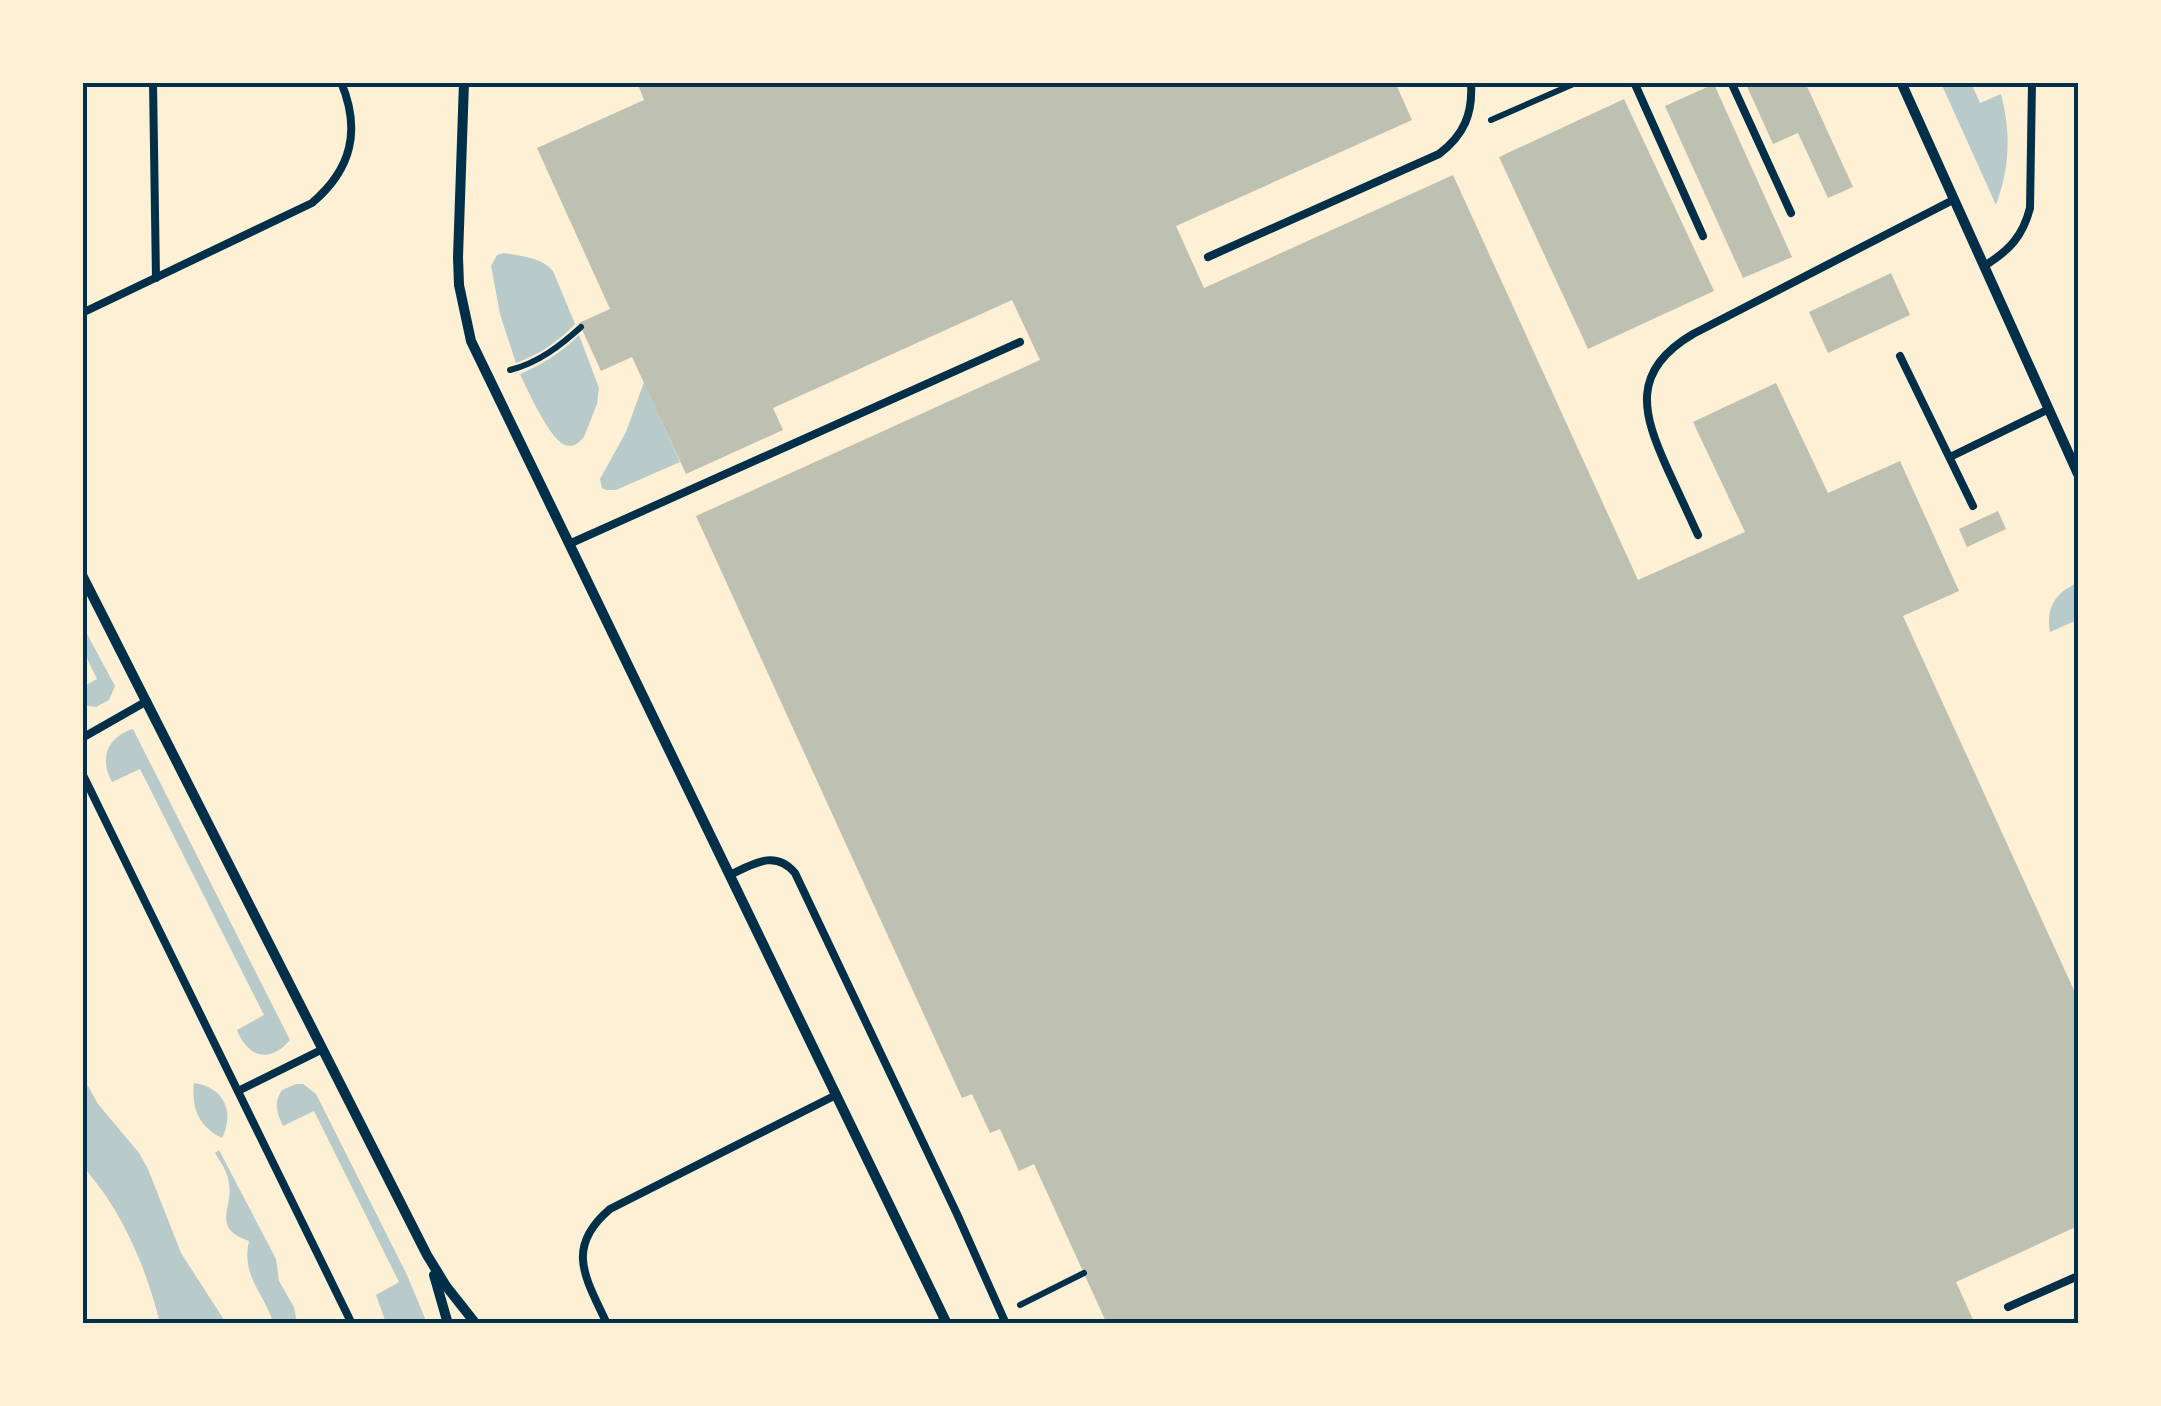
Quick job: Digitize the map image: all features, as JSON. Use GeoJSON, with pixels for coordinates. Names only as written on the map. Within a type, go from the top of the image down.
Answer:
{"type":"FeatureCollection","features":[{"type":"Feature","properties":{"kind":"street"},"geometry":{"type":"LineString","coordinates":[[464,82],[458,257],[459,285],[471,340],[947,1324]]}},
{"type":"Feature","properties":{"kind":"street"},"geometry":{"type":"LineString","coordinates":[[1900,82],[2078,474]]}},
{"type":"Feature","properties":{"kind":"street"},"geometry":{"type":"LineString","coordinates":[[82,575],[427,1255],[476,1324]]}},
{"type":"Feature","properties":{"kind":"street"},"geometry":{"type":"LineString","coordinates":[[427,1255],[448,1324]]}},
{"type":"Feature","properties":{"kind":"lane"},"geometry":{"type":"LineString","coordinates":[[154,82],[156,278]]}},
{"type":"Feature","properties":{"kind":"lane"},"geometry":{"type":"LineString","coordinates":[[82,313],[312,203],[328,190],[348,156],[352,138],[348,100],[340,82]]}},
{"type":"Feature","properties":{"kind":"lane"},"geometry":{"type":"LineString","coordinates":[[1208,257],[1424,162],[1452,144],[1469,117],[1470,82]]}},
{"type":"Feature","properties":{"kind":"lane"},"geometry":{"type":"LineString","coordinates":[[1634,82],[1704,236]]}},
{"type":"Feature","properties":{"kind":"lane"},"geometry":{"type":"LineString","coordinates":[[1730,82],[1791,213]]}},
{"type":"Feature","properties":{"kind":"lane"},"geometry":{"type":"LineString","coordinates":[[1984,266],[2014,244],[2025,228],[2030,208],[2032,82]]}},
{"type":"Feature","properties":{"kind":"lane"},"geometry":{"type":"LineString","coordinates":[[1698,535],[1647,417],[1646,396],[1661,359],[1692,334],[1954,200]]}},
{"type":"Feature","properties":{"kind":"lane"},"geometry":{"type":"LineString","coordinates":[[569,544],[1020,342]]}},
{"type":"Feature","properties":{"kind":"lane"},"geometry":{"type":"LineString","coordinates":[[1900,356],[1974,506]]}},
{"type":"Feature","properties":{"kind":"lane"},"geometry":{"type":"LineString","coordinates":[[1950,457],[2049,410]]}},
{"type":"Feature","properties":{"kind":"lane"},"geometry":{"type":"LineString","coordinates":[[82,738],[146,701]]}},
{"type":"Feature","properties":{"kind":"lane"},"geometry":{"type":"LineString","coordinates":[[82,773],[352,1324]]}},
{"type":"Feature","properties":{"kind":"lane"},"geometry":{"type":"LineString","coordinates":[[730,875],[768,859],[788,864],[795,872],[1004,1319]]}},
{"type":"Feature","properties":{"kind":"lane"},"geometry":{"type":"LineString","coordinates":[[238,1090],[322,1049]]}},
{"type":"Feature","properties":{"kind":"lane"},"geometry":{"type":"LineString","coordinates":[[607,1324],[582,1268],[582,1251],[596,1220],[610,1209],[836,1095]]}},
{"type":"Feature","properties":{"kind":"lane"},"geometry":{"type":"LineString","coordinates":[[2008,1307],[2078,1276]]}},
{"type":"Feature","properties":{"kind":"path"},"geometry":{"type":"LineString","coordinates":[[1462,132],[1578,82]]}},
{"type":"Feature","properties":{"kind":"path"},"geometry":{"type":"LineString","coordinates":[[489,376],[540,359],[581,328]]}},
{"type":"Feature","properties":{"kind":"path"},"geometry":{"type":"LineString","coordinates":[[1004,1319],[1084,1273]]}},
{"type":"Feature","properties":{"kind":"shaded area"},"geometry":{"type":"Polygon","coordinates":[[[1941,83],[1971,83],[1980,103],[2001,94],[2008,150],[1996,205],[1941,83]]]}},
{"type":"Feature","properties":{"kind":"shaded area"},"geometry":{"type":"Polygon","coordinates":[[[497,255],[537,260],[553,271],[575,324],[548,347],[516,363],[500,314],[491,266],[497,255]]]}},
{"type":"Feature","properties":{"kind":"shaded area"},"geometry":{"type":"Polygon","coordinates":[[[579,335],[599,388],[584,437],[569,446],[551,432],[520,374],[551,358],[579,335]]]}},
{"type":"Feature","properties":{"kind":"shaded area"},"geometry":{"type":"Polygon","coordinates":[[[644,382],[680,462],[616,490],[606,490],[600,479],[626,432],[644,382]]]}},
{"type":"Feature","properties":{"kind":"shaded area"},"geometry":{"type":"Polygon","coordinates":[[[2078,583],[2078,622],[2050,632],[2049,615],[2054,602],[2063,591],[2078,583]]]}},
{"type":"Feature","properties":{"kind":"shaded area"},"geometry":{"type":"Polygon","coordinates":[[[87,634],[115,686],[109,700],[96,707],[83,705],[83,687],[97,679],[83,650],[83,637],[87,634]]]}},
{"type":"Feature","properties":{"kind":"shaded area"},"geometry":{"type":"Polygon","coordinates":[[[133,729],[290,1040],[275,1052],[260,1054],[241,1039],[237,1030],[264,1015],[140,769],[112,782],[108,773],[108,750],[117,737],[133,729]]]}},
{"type":"Feature","properties":{"kind":"shaded area"},"geometry":{"type":"Polygon","coordinates":[[[83,1077],[98,1104],[139,1153],[181,1253],[226,1323],[160,1323],[133,1244],[108,1199],[84,1167],[87,1128],[83,1077]]]}},
{"type":"Feature","properties":{"kind":"shaded area"},"geometry":{"type":"Polygon","coordinates":[[[194,1083],[213,1090],[224,1102],[227,1119],[222,1138],[198,1116],[194,1083]]]}},
{"type":"Feature","properties":{"kind":"shaded area"},"geometry":{"type":"Polygon","coordinates":[[[303,1084],[316,1094],[427,1323],[386,1323],[376,1295],[399,1282],[314,1111],[283,1126],[279,1116],[279,1095],[303,1084]]]}},
{"type":"Feature","properties":{"kind":"shaded area"},"geometry":{"type":"Polygon","coordinates":[[[219,1150],[276,1259],[279,1281],[294,1307],[297,1323],[273,1323],[248,1265],[249,1241],[237,1236],[227,1224],[229,1184],[215,1153],[219,1150]]]}},
{"type":"Feature","properties":{"kind":"building"},"geometry":{"type":"Polygon","coordinates":[[[637,82],[1395,82],[1412,120],[1176,226],[1204,288],[1453,175],[1638,580],[1745,532],[1693,422],[1776,383],[1828,493],[1900,461],[1959,591],[1903,616],[2078,999],[2078,1226],[1956,1282],[1975,1324],[1107,1324],[1034,1164],[1019,1171],[1000,1129],[990,1133],[972,1094],[962,1098],[696,516],[1040,360],[1012,300],[773,408],[783,430],[686,474],[632,357],[601,371],[579,323],[610,309],[537,148],[644,100],[637,82]]]}},
{"type":"Feature","properties":{"kind":"building"},"geometry":{"type":"Polygon","coordinates":[[[1745,82],[1805,82],[1853,187],[1828,198],[1798,133],[1773,144],[1745,82]]]}},
{"type":"Feature","properties":{"kind":"building"},"geometry":{"type":"Polygon","coordinates":[[[1714,84],[1792,257],[1743,278],[1665,106],[1714,84]]]}},
{"type":"Feature","properties":{"kind":"building"},"geometry":{"type":"Polygon","coordinates":[[[1624,99],[1714,291],[1588,349],[1499,157],[1624,99]]]}},
{"type":"Feature","properties":{"kind":"building"},"geometry":{"type":"Polygon","coordinates":[[[1891,273],[1910,315],[1828,353],[1809,312],[1891,273]]]}},
{"type":"Feature","properties":{"kind":"building"},"geometry":{"type":"Polygon","coordinates":[[[1998,511],[2006,529],[1967,547],[1959,529],[1998,511]]]}}]}
